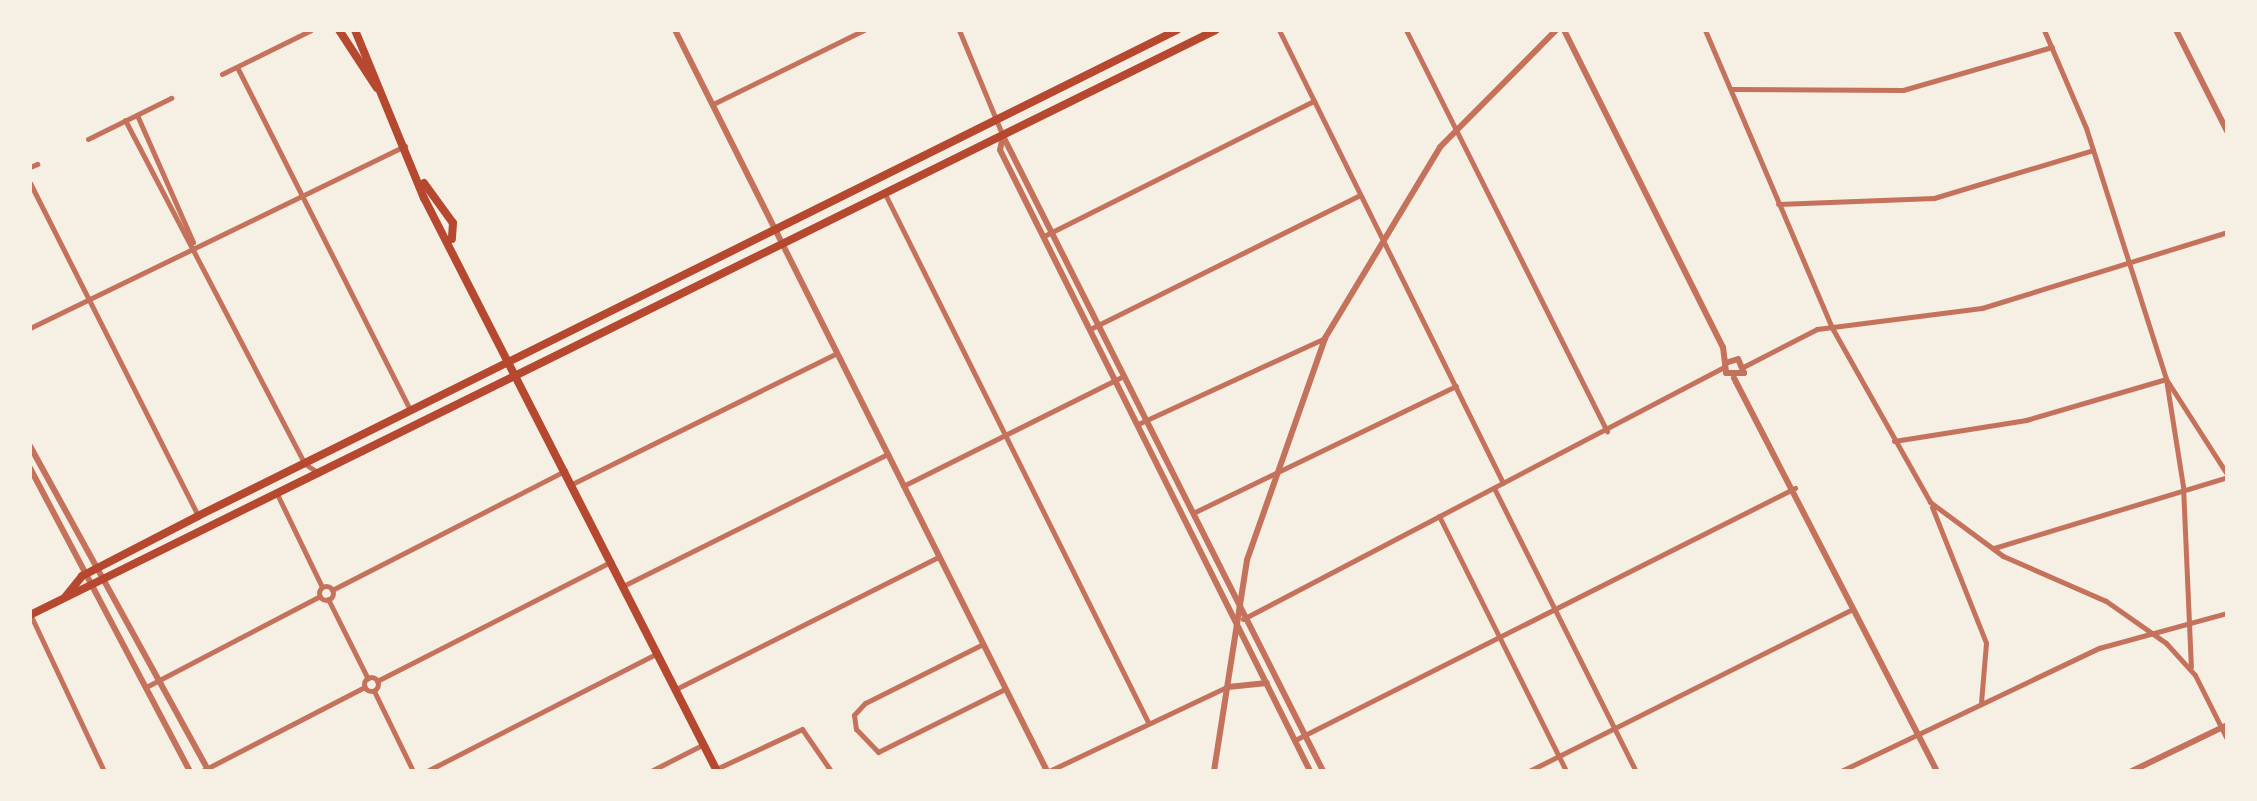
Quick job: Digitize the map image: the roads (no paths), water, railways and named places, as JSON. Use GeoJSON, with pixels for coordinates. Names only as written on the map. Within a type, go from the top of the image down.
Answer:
{"type":"FeatureCollection","features":[{"type":"Feature","properties":{"kind":"main road"},"geometry":{"type":"LineString","coordinates":[[340,30],[378,89]]}},
{"type":"Feature","properties":{"kind":"main road"},"geometry":{"type":"LineString","coordinates":[[356,30],[378,89],[424,183],[440,230],[452,239]]}},
{"type":"Feature","properties":{"kind":"main road"},"geometry":{"type":"LineString","coordinates":[[66,596],[82,576],[198,516],[514,364],[1176,30]]}},
{"type":"Feature","properties":{"kind":"main road"},"geometry":{"type":"LineString","coordinates":[[30,614],[66,596],[106,584],[1216,30]]}},
{"type":"Feature","properties":{"kind":"main road"},"geometry":{"type":"LineString","coordinates":[[424,183],[437,192],[452,239],[716,770]]}},
{"type":"Feature","properties":{"kind":"street"},"geometry":{"type":"LineString","coordinates":[[222,74],[312,30]]}},
{"type":"Feature","properties":{"kind":"street"},"geometry":{"type":"LineString","coordinates":[[676,30],[981,645],[1048,771],[1227,687],[1267,684]]}},
{"type":"Feature","properties":{"kind":"street"},"geometry":{"type":"LineString","coordinates":[[713,104],[864,30]]}},
{"type":"Feature","properties":{"kind":"street"},"geometry":{"type":"LineString","coordinates":[[959,30],[1003,136],[1054,230],[1323,771]]}},
{"type":"Feature","properties":{"kind":"street"},"geometry":{"type":"LineString","coordinates":[[1279,30],[1504,483]]}},
{"type":"Feature","properties":{"kind":"street"},"geometry":{"type":"LineString","coordinates":[[1406,30],[1608,431]]}},
{"type":"Feature","properties":{"kind":"street"},"geometry":{"type":"LineString","coordinates":[[1214,771],[1239,602],[1273,477],[1325,338],[1382,238],[1456,127],[1560,30],[1723,347],[1731,377],[1746,391]]}},
{"type":"Feature","properties":{"kind":"street"},"geometry":{"type":"LineString","coordinates":[[1705,30],[1832,326],[1930,502],[1983,630],[1990,664],[1981,702]]}},
{"type":"Feature","properties":{"kind":"street"},"geometry":{"type":"LineString","coordinates":[[2044,30],[2094,150],[2166,379],[2184,496],[2191,670]]}},
{"type":"Feature","properties":{"kind":"street"},"geometry":{"type":"LineString","coordinates":[[2176,30],[2227,131]]}},
{"type":"Feature","properties":{"kind":"street"},"geometry":{"type":"LineString","coordinates":[[1732,89],[1844,95],[1924,87],[2052,47]]}},
{"type":"Feature","properties":{"kind":"street"},"geometry":{"type":"LineString","coordinates":[[237,66],[412,413]]}},
{"type":"Feature","properties":{"kind":"street"},"geometry":{"type":"LineString","coordinates":[[88,139],[172,98]]}},
{"type":"Feature","properties":{"kind":"street"},"geometry":{"type":"LineString","coordinates":[[1044,236],[1314,101]]}},
{"type":"Feature","properties":{"kind":"street"},"geometry":{"type":"LineString","coordinates":[[137,114],[194,245]]}},
{"type":"Feature","properties":{"kind":"street"},"geometry":{"type":"LineString","coordinates":[[124,120],[194,245],[305,464],[322,474]]}},
{"type":"Feature","properties":{"kind":"street"},"geometry":{"type":"LineString","coordinates":[[1003,136],[1000,150],[1310,771]]}},
{"type":"Feature","properties":{"kind":"street"},"geometry":{"type":"LineString","coordinates":[[30,328],[194,245],[406,146]]}},
{"type":"Feature","properties":{"kind":"street"},"geometry":{"type":"LineString","coordinates":[[1778,204],[1934,198],[2094,150]]}},
{"type":"Feature","properties":{"kind":"street"},"geometry":{"type":"LineString","coordinates":[[144,160],[156,155]]}},
{"type":"Feature","properties":{"kind":"street"},"geometry":{"type":"LineString","coordinates":[[30,182],[198,516]]}},
{"type":"Feature","properties":{"kind":"street"},"geometry":{"type":"LineString","coordinates":[[1090,329],[1360,194]]}},
{"type":"Feature","properties":{"kind":"street"},"geometry":{"type":"LineString","coordinates":[[886,196],[1148,722]]}},
{"type":"Feature","properties":{"kind":"street"},"geometry":{"type":"LineString","coordinates":[[1237,624],[1712,376],[1726,365],[1741,364],[1832,326],[1982,308],[2227,232]]}},
{"type":"Feature","properties":{"kind":"street"},"geometry":{"type":"LineString","coordinates":[[1138,424],[1325,338]]}},
{"type":"Feature","properties":{"kind":"street"},"geometry":{"type":"LineString","coordinates":[[1723,347],[1741,364],[1746,391],[1936,771]]}},
{"type":"Feature","properties":{"kind":"street"},"geometry":{"type":"LineString","coordinates":[[574,483],[837,352]]}},
{"type":"Feature","properties":{"kind":"street"},"geometry":{"type":"LineString","coordinates":[[1731,377],[1741,364]]}},
{"type":"Feature","properties":{"kind":"street"},"geometry":{"type":"LineString","coordinates":[[903,486],[1126,375]]}},
{"type":"Feature","properties":{"kind":"street"},"geometry":{"type":"LineString","coordinates":[[1712,376],[1731,377]]}},
{"type":"Feature","properties":{"kind":"street"},"geometry":{"type":"LineString","coordinates":[[1894,441],[2037,418],[2166,379]]}},
{"type":"Feature","properties":{"kind":"street"},"geometry":{"type":"LineString","coordinates":[[1991,548],[2184,496],[2227,476],[2166,379]]}},
{"type":"Feature","properties":{"kind":"street"},"geometry":{"type":"LineString","coordinates":[[1184,518],[1456,386]]}},
{"type":"Feature","properties":{"kind":"street"},"geometry":{"type":"LineString","coordinates":[[30,446],[160,679],[206,770],[365,687],[368,679],[328,599],[320,596],[160,679],[146,687]]}},
{"type":"Feature","properties":{"kind":"street"},"geometry":{"type":"LineString","coordinates":[[625,585],[888,454]]}},
{"type":"Feature","properties":{"kind":"street"},"geometry":{"type":"LineString","coordinates":[[30,468],[89,592],[190,771]]}},
{"type":"Feature","properties":{"kind":"street"},"geometry":{"type":"LineString","coordinates":[[328,599],[332,590],[567,470]]}},
{"type":"Feature","properties":{"kind":"street"},"geometry":{"type":"LineString","coordinates":[[1494,488],[1636,771]]}},
{"type":"Feature","properties":{"kind":"street"},"geometry":{"type":"LineString","coordinates":[[1295,740],[1794,488]]}},
{"type":"Feature","properties":{"kind":"street"},"geometry":{"type":"LineString","coordinates":[[278,496],[322,587],[320,596]]}},
{"type":"Feature","properties":{"kind":"street"},"geometry":{"type":"LineString","coordinates":[[1930,502],[1991,548],[2149,631],[2191,670],[2224,726],[2227,739]]}},
{"type":"Feature","properties":{"kind":"street"},"geometry":{"type":"LineString","coordinates":[[1439,516],[1566,771]]}},
{"type":"Feature","properties":{"kind":"street"},"geometry":{"type":"LineString","coordinates":[[676,688],[938,557]]}},
{"type":"Feature","properties":{"kind":"street"},"geometry":{"type":"LineString","coordinates":[[368,679],[377,681],[613,561]]}},
{"type":"Feature","properties":{"kind":"street"},"geometry":{"type":"LineString","coordinates":[[322,587],[332,590]]}},
{"type":"Feature","properties":{"kind":"street"},"geometry":{"type":"LineString","coordinates":[[1529,771],[1854,608]]}},
{"type":"Feature","properties":{"kind":"street"},"geometry":{"type":"LineString","coordinates":[[1841,771],[1981,702],[2149,631],[2227,613]]}},
{"type":"Feature","properties":{"kind":"street"},"geometry":{"type":"LineString","coordinates":[[30,614],[104,771]]}},
{"type":"Feature","properties":{"kind":"street"},"geometry":{"type":"LineString","coordinates":[[981,645],[860,707],[853,718],[864,744],[886,749],[1004,690]]}},
{"type":"Feature","properties":{"kind":"street"},"geometry":{"type":"LineString","coordinates":[[427,771],[658,654]]}},
{"type":"Feature","properties":{"kind":"street"},"geometry":{"type":"LineString","coordinates":[[374,691],[377,681]]}},
{"type":"Feature","properties":{"kind":"street"},"geometry":{"type":"LineString","coordinates":[[365,687],[374,691],[413,771]]}},
{"type":"Feature","properties":{"kind":"street"},"geometry":{"type":"LineString","coordinates":[[2132,771],[2224,726]]}},
{"type":"Feature","properties":{"kind":"street"},"geometry":{"type":"LineString","coordinates":[[716,770],[806,729],[831,771]]}},
{"type":"Feature","properties":{"kind":"street"},"geometry":{"type":"LineString","coordinates":[[650,771],[704,744]]}}]}
